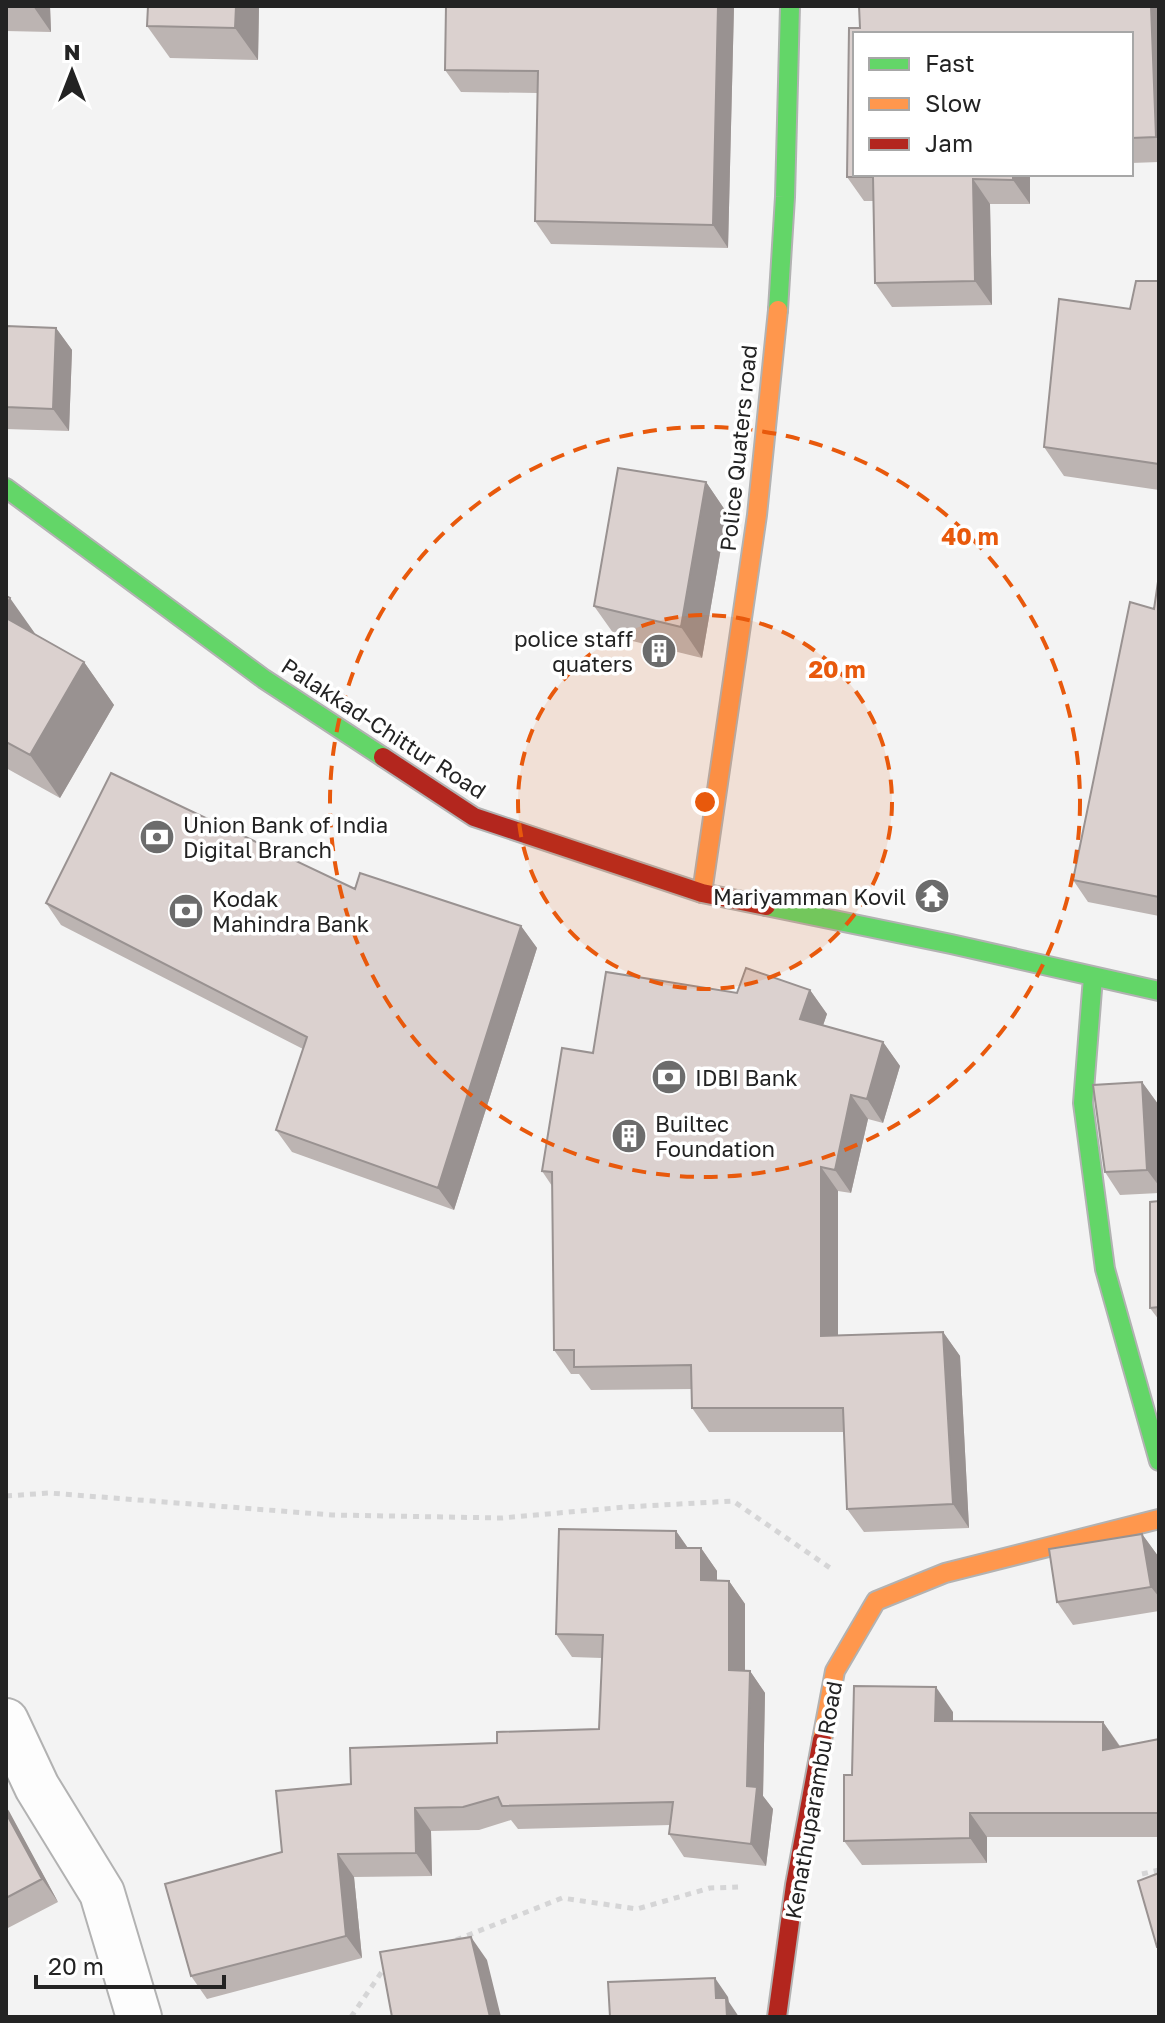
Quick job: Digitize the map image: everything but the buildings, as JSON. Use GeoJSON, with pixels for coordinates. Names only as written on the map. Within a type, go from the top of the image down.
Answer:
{"type":"FeatureCollection","features":[{"type":"Feature","properties":{"kind":"street","name":"Police Quaters road"},"geometry":{"type":"LineString","coordinates":[[702,893],[739,649],[772,387],[788,130],[790,6]]}},
{"type":"Feature","properties":{"kind":"street","name":"Palakkad-Chittur Road"},"geometry":{"type":"LineString","coordinates":[[6,488],[264,679],[474,817],[702,893],[1159,991]]}},
{"type":"Feature","properties":{"kind":"street"},"geometry":{"type":"LineString","coordinates":[[1093,977],[1083,1103],[1105,1269],[1159,1461]]}},
{"type":"Feature","properties":{"kind":"street"},"geometry":{"type":"LineString","coordinates":[[876,1601],[945,1573],[1159,1519]]}},
{"type":"Feature","properties":{"kind":"street","name":"Kenathuparambu Road"},"geometry":{"type":"LineString","coordinates":[[777,2017],[795,1885],[835,1671],[876,1601]]}},
{"type":"Feature","properties":{"kind":"street"},"geometry":{"type":"LineString","coordinates":[[6,1721],[37,1787],[102,1893],[139,2017]]}},
{"type":"Feature","properties":{"kind":"path"},"geometry":{"type":"LineString","coordinates":[[6,1496],[49,1493],[332,1515],[502,1518],[733,1501],[876,1601]]}},
{"type":"Feature","properties":{"kind":"path"},"geometry":{"type":"LineString","coordinates":[[1142,1874],[1159,1870]]}},
{"type":"Feature","properties":{"kind":"path"},"geometry":{"type":"LineString","coordinates":[[453,1941],[562,1898],[637,1909],[710,1888],[795,1885]]}},
{"type":"Feature","properties":{"kind":"path"},"geometry":{"type":"LineString","coordinates":[[351,2017],[383,1970],[397,1964]]}},
{"type":"Feature","properties":{"kind":"traffic: fast"},"geometry":{"type":"LineString","coordinates":[[778,310],[785,197],[790,6]]}},
{"type":"Feature","properties":{"kind":"traffic: fast"},"geometry":{"type":"LineString","coordinates":[[6,488],[264,679],[383,757]]}},
{"type":"Feature","properties":{"kind":"traffic: fast"},"geometry":{"type":"LineString","coordinates":[[766,906],[1159,991]]}},
{"type":"Feature","properties":{"kind":"traffic: fast"},"geometry":{"type":"LineString","coordinates":[[1093,977],[1083,1103],[1105,1269],[1159,1461]]}},
{"type":"Feature","properties":{"kind":"traffic: slow"},"geometry":{"type":"LineString","coordinates":[[702,893],[757,515],[778,310]]}},
{"type":"Feature","properties":{"kind":"traffic: slow"},"geometry":{"type":"LineString","coordinates":[[822,1740],[835,1671],[876,1601],[945,1573],[1159,1519]]}},
{"type":"Feature","properties":{"kind":"traffic: jam"},"geometry":{"type":"LineString","coordinates":[[383,757],[474,817],[702,893],[766,906]]}},
{"type":"Feature","properties":{"kind":"traffic: jam"},"geometry":{"type":"LineString","coordinates":[[777,2017],[795,1885],[822,1740]]}},
{"type":"Feature","properties":{"kind":"place","name":"police staff quaters"},"geometry":{"type":"Point","coordinates":[659,651]}},
{"type":"Feature","properties":{"kind":"place","name":"Union Bank of India Digital Branch"},"geometry":{"type":"Point","coordinates":[157,837]}},
{"type":"Feature","properties":{"kind":"place","name":"Mariyamman Kovil"},"geometry":{"type":"Point","coordinates":[932,896]}},
{"type":"Feature","properties":{"kind":"place","name":"Kodak Mahindra Bank"},"geometry":{"type":"Point","coordinates":[186,911]}},
{"type":"Feature","properties":{"kind":"place","name":"IDBI Bank"},"geometry":{"type":"Point","coordinates":[669,1077]}},
{"type":"Feature","properties":{"kind":"place","name":"Builtec Foundation"},"geometry":{"type":"Point","coordinates":[629,1136]}}]}
